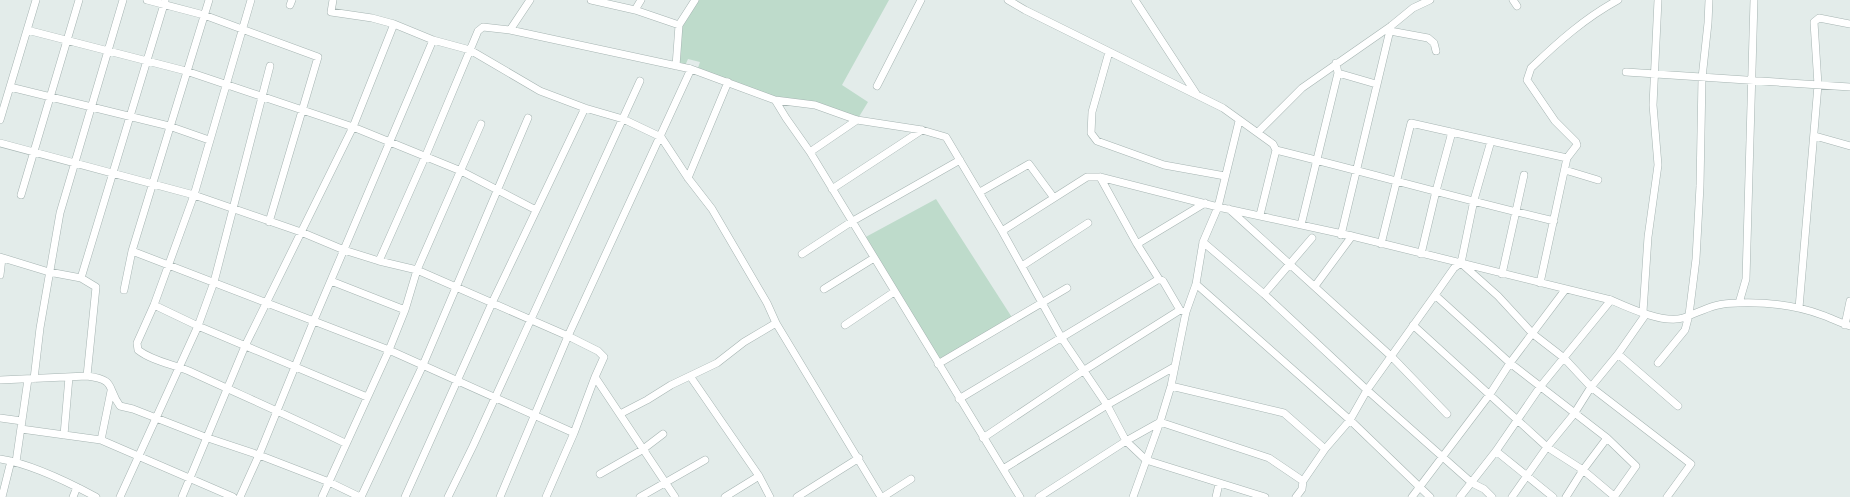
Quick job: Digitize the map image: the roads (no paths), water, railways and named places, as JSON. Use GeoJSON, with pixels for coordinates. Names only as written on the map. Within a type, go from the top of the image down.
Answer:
{"type":"FeatureCollection","features":[{"type":"Feature","properties":{"kind":"street"},"geometry":{"type":"LineString","coordinates":[[0,120],[36,0]]}},
{"type":"Feature","properties":{"kind":"street"},"geometry":{"type":"LineString","coordinates":[[21,195],[79,0]]}},
{"type":"Feature","properties":{"kind":"street"},"geometry":{"type":"LineString","coordinates":[[2,497],[21,429],[60,213],[123,0]]}},
{"type":"Feature","properties":{"kind":"street"},"geometry":{"type":"LineString","coordinates":[[147,0],[165,2],[318,57],[301,110],[269,222]]}},
{"type":"Feature","properties":{"kind":"street"},"geometry":{"type":"LineString","coordinates":[[124,290],[132,251],[209,0]]}},
{"type":"Feature","properties":{"kind":"street"},"geometry":{"type":"LineString","coordinates":[[250,0],[208,140],[194,195],[154,305],[137,343],[138,350],[143,354],[180,367],[278,410],[346,442]]}},
{"type":"Feature","properties":{"kind":"street"},"geometry":{"type":"LineString","coordinates":[[333,0],[332,12],[372,18],[394,24],[433,40],[470,50],[540,91],[585,108],[623,119],[661,137],[688,178],[712,209],[767,303],[776,323],[882,497],[911,479]]}},
{"type":"Feature","properties":{"kind":"street"},"geometry":{"type":"LineString","coordinates":[[510,30],[530,0]]}},
{"type":"Feature","properties":{"kind":"street"},"geometry":{"type":"LineString","coordinates":[[591,0],[635,10],[679,25]]}},
{"type":"Feature","properties":{"kind":"street"},"geometry":{"type":"LineString","coordinates":[[635,10],[641,0]]}},
{"type":"Feature","properties":{"kind":"street"},"geometry":{"type":"LineString","coordinates":[[676,66],[679,25],[695,0]]}},
{"type":"Feature","properties":{"kind":"street"},"geometry":{"type":"LineString","coordinates":[[877,86],[920,0]]}},
{"type":"Feature","properties":{"kind":"street"},"geometry":{"type":"LineString","coordinates":[[1008,0],[1197,97],[1223,108],[1239,121],[1258,132],[1273,144],[1276,150],[1260,216]]}},
{"type":"Feature","properties":{"kind":"street"},"geometry":{"type":"LineString","coordinates":[[1135,0],[1197,97]]}},
{"type":"Feature","properties":{"kind":"street"},"geometry":{"type":"LineString","coordinates":[[1258,132],[1302,88],[1336,62],[1390,28],[1413,8],[1430,0]]}},
{"type":"Feature","properties":{"kind":"street"},"geometry":{"type":"LineString","coordinates":[[1540,283],[1567,158],[1577,145],[1576,142],[1555,122],[1528,80],[1528,74],[1531,68],[1561,39],[1600,10],[1618,0]]}},
{"type":"Feature","properties":{"kind":"street"},"geometry":{"type":"LineString","coordinates":[[1512,497],[1546,447],[1574,414],[1591,387],[1618,354],[1644,313],[1648,237],[1658,166],[1653,105],[1658,0]]}},
{"type":"Feature","properties":{"kind":"street"},"geometry":{"type":"LineString","coordinates":[[1658,363],[1685,330],[1689,315],[1696,259],[1700,193],[1702,78],[1709,0]]}},
{"type":"Feature","properties":{"kind":"street"},"geometry":{"type":"LineString","coordinates":[[1739,303],[1746,278],[1754,0]]}},
{"type":"Feature","properties":{"kind":"street"},"geometry":{"type":"LineString","coordinates":[[81,278],[165,2]]}},
{"type":"Feature","properties":{"kind":"street"},"geometry":{"type":"LineString","coordinates":[[1799,308],[1815,136],[1818,84],[1814,22],[1819,18],[1850,24]]}},
{"type":"Feature","properties":{"kind":"street"},"geometry":{"type":"LineString","coordinates":[[182,497],[205,437],[245,346],[353,127],[394,24]]}},
{"type":"Feature","properties":{"kind":"street"},"geometry":{"type":"LineString","coordinates":[[379,261],[480,28],[487,27],[510,30],[691,69],[775,100],[815,105],[857,120],[922,130],[946,137],[980,192],[1061,337],[1106,405],[1126,441],[1146,460],[1219,484],[1265,497]]}},
{"type":"Feature","properties":{"kind":"street"},"geometry":{"type":"LineString","coordinates":[[1390,28],[1428,38],[1434,43],[1436,51]]}},
{"type":"Feature","properties":{"kind":"street"},"geometry":{"type":"LineString","coordinates":[[1341,235],[1355,170],[1390,28]]}},
{"type":"Feature","properties":{"kind":"street"},"geometry":{"type":"LineString","coordinates":[[27,30],[186,71],[353,127],[426,155],[461,171],[536,210]]}},
{"type":"Feature","properties":{"kind":"street"},"geometry":{"type":"LineString","coordinates":[[240,497],[433,40]]}},
{"type":"Feature","properties":{"kind":"street"},"geometry":{"type":"LineString","coordinates":[[1110,52],[1092,112],[1091,133],[1097,141],[1164,165],[1226,176]]}},
{"type":"Feature","properties":{"kind":"street"},"geometry":{"type":"LineString","coordinates":[[1301,225],[1338,73],[1336,62]]}},
{"type":"Feature","properties":{"kind":"street"},"geometry":{"type":"LineString","coordinates":[[120,497],[140,457],[198,326],[214,282],[270,66]]}},
{"type":"Feature","properties":{"kind":"street"},"geometry":{"type":"LineString","coordinates":[[500,497],[568,336],[661,137],[691,69]]}},
{"type":"Feature","properties":{"kind":"street"},"geometry":{"type":"LineString","coordinates":[[1626,72],[1655,73],[1702,78],[1751,79],[1850,87]]}},
{"type":"Feature","properties":{"kind":"street"},"geometry":{"type":"LineString","coordinates":[[1338,73],[1376,84]]}},
{"type":"Feature","properties":{"kind":"street"},"geometry":{"type":"LineString","coordinates":[[448,497],[496,398],[640,81]]}},
{"type":"Feature","properties":{"kind":"street"},"geometry":{"type":"LineString","coordinates":[[688,178],[728,82]]}},
{"type":"Feature","properties":{"kind":"street"},"geometry":{"type":"LineString","coordinates":[[10,87],[170,126],[208,140]]}},
{"type":"Feature","properties":{"kind":"street"},"geometry":{"type":"LineString","coordinates":[[775,100],[810,152],[851,222],[1020,497]]}},
{"type":"Feature","properties":{"kind":"street"},"geometry":{"type":"LineString","coordinates":[[405,497],[492,303],[585,108]]}},
{"type":"Feature","properties":{"kind":"street"},"geometry":{"type":"LineString","coordinates":[[0,380],[87,376],[107,380],[114,398],[120,406],[259,455],[329,482],[361,497],[423,365],[455,286],[528,118]]}},
{"type":"Feature","properties":{"kind":"street"},"geometry":{"type":"LineString","coordinates":[[810,152],[857,120]]}},
{"type":"Feature","properties":{"kind":"street"},"geometry":{"type":"LineString","coordinates":[[1133,497],[1160,422],[1171,386],[1183,311],[1196,284],[1203,242],[1218,207],[1239,121]]}},
{"type":"Feature","properties":{"kind":"street"},"geometry":{"type":"LineString","coordinates":[[1381,244],[1395,182],[1411,123],[1567,158]]}},
{"type":"Feature","properties":{"kind":"street"},"geometry":{"type":"LineString","coordinates":[[322,497],[389,350],[417,270],[480,124]]}},
{"type":"Feature","properties":{"kind":"street"},"geometry":{"type":"LineString","coordinates":[[832,189],[922,130]]}},
{"type":"Feature","properties":{"kind":"street"},"geometry":{"type":"LineString","coordinates":[[1421,254],[1452,132]]}},
{"type":"Feature","properties":{"kind":"street"},"geometry":{"type":"LineString","coordinates":[[1815,136],[1850,146]]}},
{"type":"Feature","properties":{"kind":"street"},"geometry":{"type":"LineString","coordinates":[[1296,497],[1302,489],[1303,481],[1325,449],[1350,420],[1367,390],[1454,268],[1461,263],[1474,200],[1491,142]]}},
{"type":"Feature","properties":{"kind":"street"},"geometry":{"type":"LineString","coordinates":[[0,143],[194,195],[301,232],[344,250],[379,261],[417,270],[568,336],[598,351],[604,357],[574,433],[546,497]]}},
{"type":"Feature","properties":{"kind":"street"},"geometry":{"type":"LineString","coordinates":[[1276,150],[1355,170],[1395,182],[1474,200],[1554,221]]}},
{"type":"Feature","properties":{"kind":"street"},"geometry":{"type":"LineString","coordinates":[[802,254],[851,222],[960,160]]}},
{"type":"Feature","properties":{"kind":"street"},"geometry":{"type":"LineString","coordinates":[[980,192],[1029,164],[1054,198]]}},
{"type":"Feature","properties":{"kind":"street"},"geometry":{"type":"LineString","coordinates":[[1565,170],[1598,180]]}},
{"type":"Feature","properties":{"kind":"street"},"geometry":{"type":"LineString","coordinates":[[1502,274],[1524,175]]}},
{"type":"Feature","properties":{"kind":"street"},"geometry":{"type":"LineString","coordinates":[[1002,231],[1087,177],[1100,177],[1218,207],[1341,235],[1352,236],[1565,290],[1611,300],[1644,313],[1668,319],[1682,318],[1708,307],[1723,303],[1778,304],[1799,308],[1848,325],[1850,301]]}},
{"type":"Feature","properties":{"kind":"street"},"geometry":{"type":"LineString","coordinates":[[1100,177],[1137,244],[1183,311]]}},
{"type":"Feature","properties":{"kind":"street"},"geometry":{"type":"LineString","coordinates":[[1137,244],[1205,203]]}},
{"type":"Feature","properties":{"kind":"street"},"geometry":{"type":"LineString","coordinates":[[1228,209],[1291,264],[1392,357],[1447,414]]}},
{"type":"Feature","properties":{"kind":"street"},"geometry":{"type":"LineString","coordinates":[[1022,266],[1088,223]]}},
{"type":"Feature","properties":{"kind":"street"},"geometry":{"type":"LineString","coordinates":[[1315,286],[1352,236]]}},
{"type":"Feature","properties":{"kind":"street"},"geometry":{"type":"LineString","coordinates":[[1264,294],[1312,238]]}},
{"type":"Feature","properties":{"kind":"street"},"geometry":{"type":"LineString","coordinates":[[1203,242],[1264,294],[1367,390],[1472,483],[1484,489],[1492,497]]}},
{"type":"Feature","properties":{"kind":"street"},"geometry":{"type":"LineString","coordinates":[[132,251],[389,350],[574,433]]}},
{"type":"Feature","properties":{"kind":"street"},"geometry":{"type":"LineString","coordinates":[[0,275],[1,258],[49,272],[81,278],[96,287],[97,292],[87,376]]}},
{"type":"Feature","properties":{"kind":"street"},"geometry":{"type":"LineString","coordinates":[[824,289],[874,258]]}},
{"type":"Feature","properties":{"kind":"street"},"geometry":{"type":"LineString","coordinates":[[1461,263],[1498,296],[1533,334],[1564,358],[1591,387],[1691,464],[1667,497]]}},
{"type":"Feature","properties":{"kind":"street"},"geometry":{"type":"LineString","coordinates":[[959,399],[1159,278]]}},
{"type":"Feature","properties":{"kind":"street"},"geometry":{"type":"LineString","coordinates":[[331,281],[404,310]]}},
{"type":"Feature","properties":{"kind":"street"},"geometry":{"type":"LineString","coordinates":[[1196,284],[1350,420],[1430,497]]}},
{"type":"Feature","properties":{"kind":"street"},"geometry":{"type":"LineString","coordinates":[[938,364],[1042,301],[1067,288]]}},
{"type":"Feature","properties":{"kind":"street"},"geometry":{"type":"LineString","coordinates":[[1412,497],[1490,394],[1510,363],[1565,290]]}},
{"type":"Feature","properties":{"kind":"street"},"geometry":{"type":"LineString","coordinates":[[845,325],[894,292]]}},
{"type":"Feature","properties":{"kind":"street"},"geometry":{"type":"LineString","coordinates":[[1413,325],[1490,394],[1546,447],[1583,470],[1615,497],[1636,466],[1606,438],[1510,363],[1435,295]]}},
{"type":"Feature","properties":{"kind":"street"},"geometry":{"type":"LineString","coordinates":[[1460,497],[1496,451],[1540,387],[1611,300]]}},
{"type":"Feature","properties":{"kind":"street"},"geometry":{"type":"LineString","coordinates":[[154,305],[198,326],[295,368],[367,397]]}},
{"type":"Feature","properties":{"kind":"street"},"geometry":{"type":"LineString","coordinates":[[983,438],[1083,371],[1183,311]]}},
{"type":"Feature","properties":{"kind":"street"},"geometry":{"type":"LineString","coordinates":[[620,414],[690,376],[718,363],[744,342],[776,323]]}},
{"type":"Feature","properties":{"kind":"street"},"geometry":{"type":"LineString","coordinates":[[1618,354],[1678,406]]}},
{"type":"Feature","properties":{"kind":"street"},"geometry":{"type":"LineString","coordinates":[[1003,469],[1106,405],[1174,367]]}},
{"type":"Feature","properties":{"kind":"street"},"geometry":{"type":"LineString","coordinates":[[690,376],[759,476],[770,497]]}},
{"type":"Feature","properties":{"kind":"street"},"geometry":{"type":"LineString","coordinates":[[64,435],[69,377]]}},
{"type":"Feature","properties":{"kind":"street"},"geometry":{"type":"LineString","coordinates":[[595,377],[642,450],[666,481],[675,497]]}},
{"type":"Feature","properties":{"kind":"street"},"geometry":{"type":"LineString","coordinates":[[1171,386],[1284,413],[1325,449]]}},
{"type":"Feature","properties":{"kind":"street"},"geometry":{"type":"LineString","coordinates":[[101,440],[111,387]]}},
{"type":"Feature","properties":{"kind":"street"},"geometry":{"type":"LineString","coordinates":[[0,418],[22,421]]}},
{"type":"Feature","properties":{"kind":"street"},"geometry":{"type":"LineString","coordinates":[[1039,497],[1126,441],[1160,422],[1269,458],[1303,481]]}},
{"type":"Feature","properties":{"kind":"street"},"geometry":{"type":"LineString","coordinates":[[21,429],[101,440],[233,497]]}},
{"type":"Feature","properties":{"kind":"street"},"geometry":{"type":"LineString","coordinates":[[600,474],[642,450],[663,434]]}},
{"type":"Feature","properties":{"kind":"street"},"geometry":{"type":"LineString","coordinates":[[1566,497],[1606,438]]}},
{"type":"Feature","properties":{"kind":"street"},"geometry":{"type":"LineString","coordinates":[[1496,451],[1553,497]]}},
{"type":"Feature","properties":{"kind":"street"},"geometry":{"type":"LineString","coordinates":[[797,497],[859,458]]}},
{"type":"Feature","properties":{"kind":"street"},"geometry":{"type":"LineString","coordinates":[[0,459],[13,462],[77,487],[96,497]]}},
{"type":"Feature","properties":{"kind":"street"},"geometry":{"type":"LineString","coordinates":[[640,497],[705,460]]}},
{"type":"Feature","properties":{"kind":"street"},"geometry":{"type":"LineString","coordinates":[[725,497],[759,476]]}},
{"type":"Feature","properties":{"kind":"street"},"geometry":{"type":"LineString","coordinates":[[1216,497],[1219,484]]}},
{"type":"Feature","properties":{"kind":"street"},"geometry":{"type":"LineString","coordinates":[[73,497],[77,487]]}}]}
